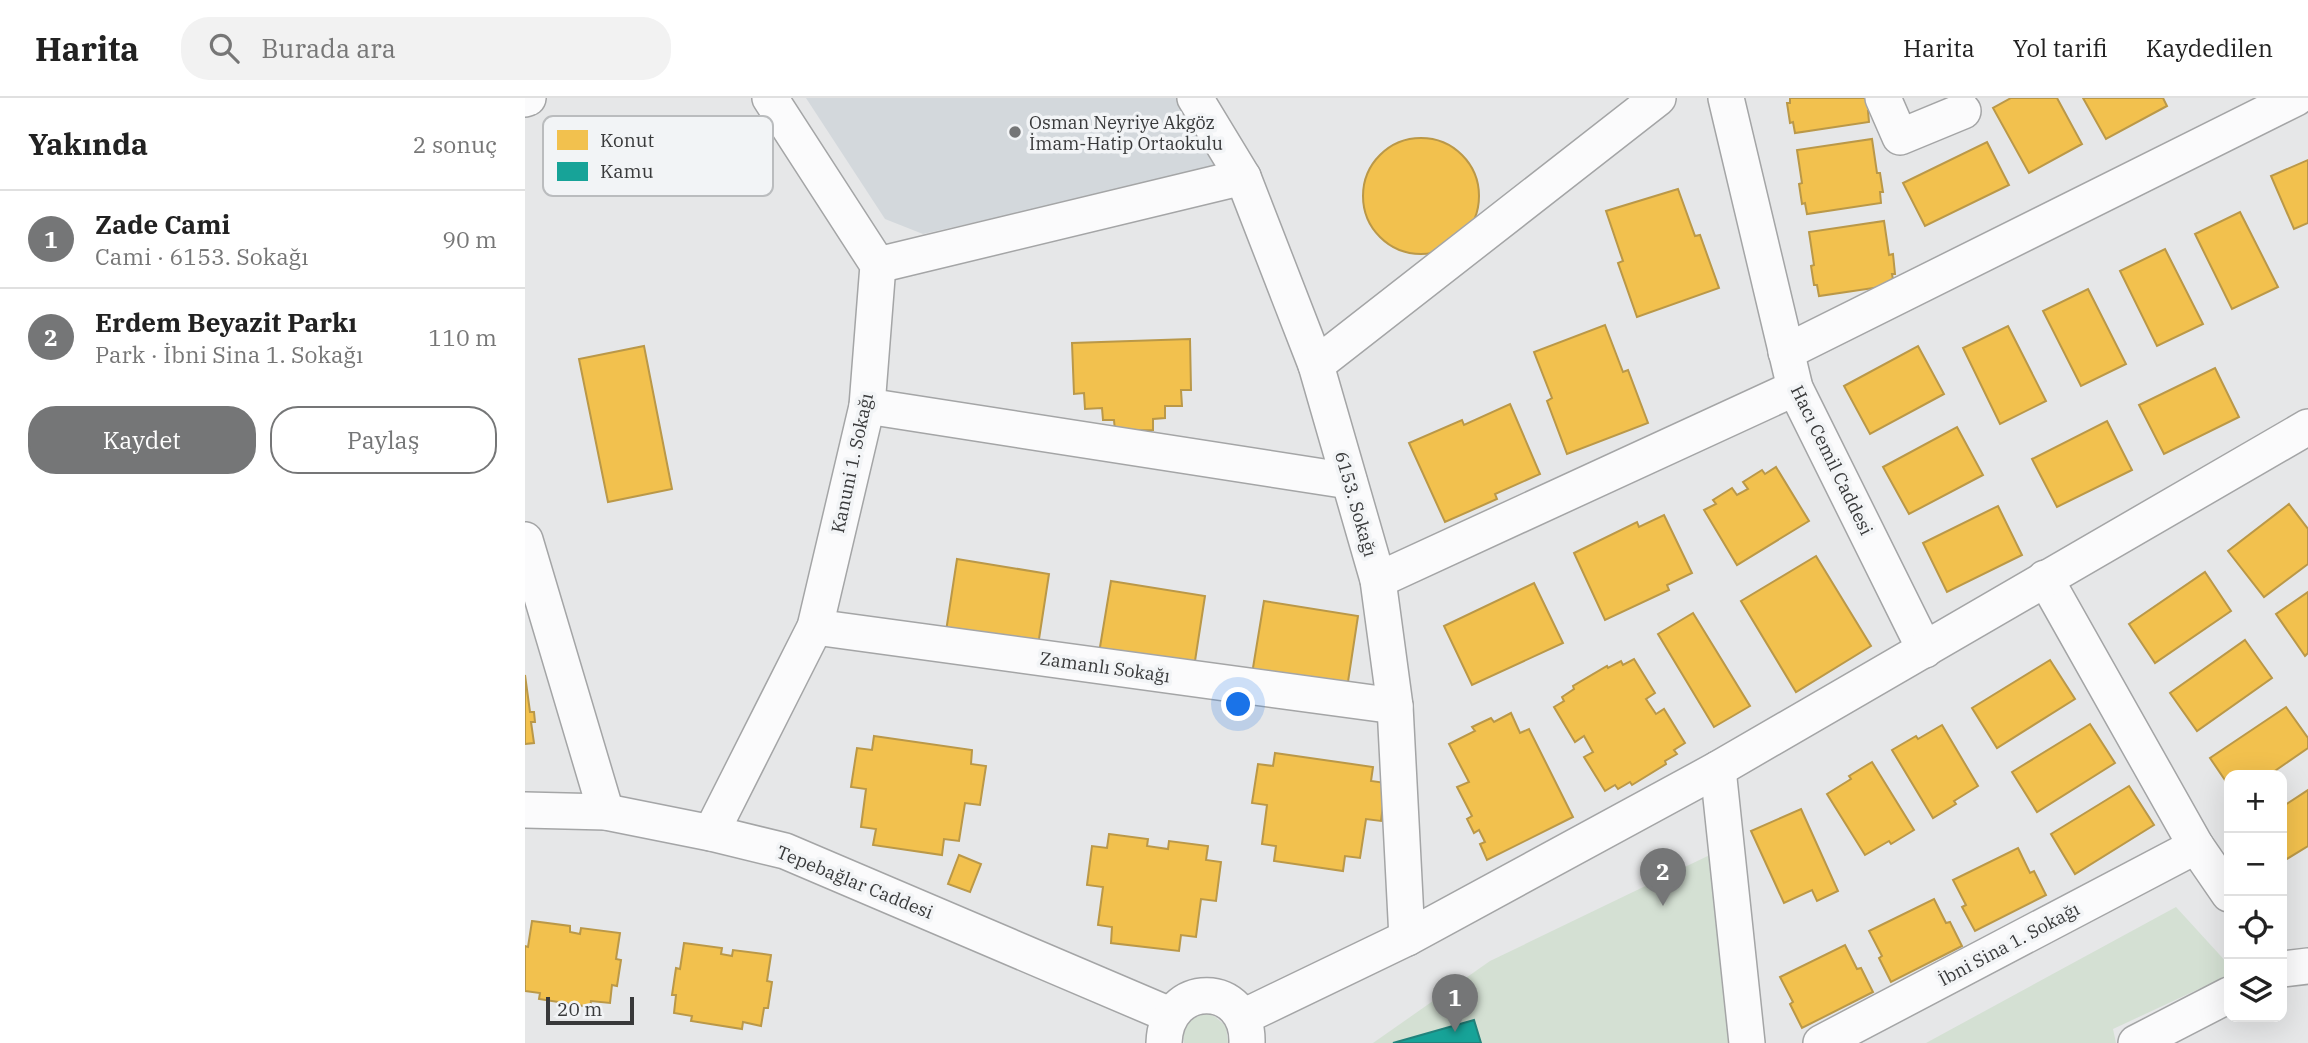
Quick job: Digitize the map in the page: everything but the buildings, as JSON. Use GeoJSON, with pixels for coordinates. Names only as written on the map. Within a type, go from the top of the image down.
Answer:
{"type":"FeatureCollection","features":[{"type":"Feature","properties":{"kind":"street"},"geometry":{"type":"LineString","coordinates":[[771,98],[878,265],[1243,177]]}},
{"type":"Feature","properties":{"kind":"street","name":"6153. Sokağı"},"geometry":{"type":"LineString","coordinates":[[1195,98],[1243,177],[1316,365],[1378,580],[1395,706],[1407,938]]}},
{"type":"Feature","properties":{"kind":"street"},"geometry":{"type":"LineString","coordinates":[[1316,365],[1658,98]]}},
{"type":"Feature","properties":{"kind":"street","name":"Hacı Cemil Caddesi"},"geometry":{"type":"LineString","coordinates":[[1726,98],[1795,388],[1925,650]]}},
{"type":"Feature","properties":{"kind":"street"},"geometry":{"type":"LineString","coordinates":[[1883,98],[1900,137],[1963,111]]}},
{"type":"Feature","properties":{"kind":"street"},"geometry":{"type":"LineString","coordinates":[[1786,352],[2296,98]]}},
{"type":"Feature","properties":{"kind":"street","name":"Kanuni 1. Sokağı"},"geometry":{"type":"LineString","coordinates":[[711,833],[815,627],[867,406],[878,265]]}},
{"type":"Feature","properties":{"kind":"street"},"geometry":{"type":"LineString","coordinates":[[1378,580],[1795,388]]}},
{"type":"Feature","properties":{"kind":"street"},"geometry":{"type":"LineString","coordinates":[[867,406],[1349,481]]}},
{"type":"Feature","properties":{"kind":"street"},"geometry":{"type":"LineString","coordinates":[[1167,1029],[1180,1004],[1192,997],[1207,995],[1221,998],[1234,1006],[1245,1030],[1407,938],[1718,769],[2045,578],[2306,433]]}},
{"type":"Feature","properties":{"kind":"street"},"geometry":{"type":"LineString","coordinates":[[525,540],[606,812]]}},
{"type":"Feature","properties":{"kind":"street"},"geometry":{"type":"LineString","coordinates":[[2045,578],[2196,846],[2224,887]]}},
{"type":"Feature","properties":{"kind":"street","name":"Zamanlı Sokağı"},"geometry":{"type":"LineString","coordinates":[[815,627],[1395,706]]}},
{"type":"Feature","properties":{"kind":"street"},"geometry":{"type":"LineString","coordinates":[[1718,769],[1747,1043]]}},
{"type":"Feature","properties":{"kind":"street","name":"Tepebağlar Caddesi"},"geometry":{"type":"LineString","coordinates":[[525,810],[606,812],[785,851],[1167,1029]]}},
{"type":"Feature","properties":{"kind":"street","name":"İbni Sina 1. Sokağı"},"geometry":{"type":"LineString","coordinates":[[1821,1043],[2196,846]]}},
{"type":"Feature","properties":{"kind":"street"},"geometry":{"type":"LineString","coordinates":[[2287,968],[2308,966]]}},
{"type":"Feature","properties":{"kind":"street"},"geometry":{"type":"LineString","coordinates":[[2136,1043],[2224,998]]}},
{"type":"Feature","properties":{"kind":"shaded area","name":"Osman Neyriye Akgöz İmam-Hatip Ortaokulu"},"geometry":{"type":"Polygon","coordinates":[[[806,98],[1179,98],[1222,167],[923,234],[885,219],[806,98]]]}},
{"type":"Feature","properties":{"kind":"green space"},"geometry":{"type":"Polygon","coordinates":[[[1716,852],[1739,1043],[1373,1043],[1490,961],[1716,852]]]}},
{"type":"Feature","properties":{"kind":"green space"},"geometry":{"type":"Polygon","coordinates":[[[2176,907],[2224,960],[2224,977],[2113,1029],[2116,1043],[1926,1043],[2176,907]]]}},
{"type":"Feature","properties":{"kind":"green space"},"geometry":{"type":"Polygon","coordinates":[[[1206,1014],[1214,1016],[1226,1026],[1228,1043],[1184,1043],[1184,1032],[1188,1024],[1206,1014]]]}},
{"type":"Feature","properties":{"kind":"place","name":"Osman Neyriye Akgöz İmam-Hatip Ortaokulu"},"geometry":{"type":"Point","coordinates":[1015,132]}},
{"type":"Feature","properties":{"kind":"place","name":"Erdem Beyazit Parkı"},"geometry":{"type":"Point","coordinates":[1663,906]}},
{"type":"Feature","properties":{"kind":"place","name":"Zade Cami"},"geometry":{"type":"Point","coordinates":[1455,1032]}}]}
